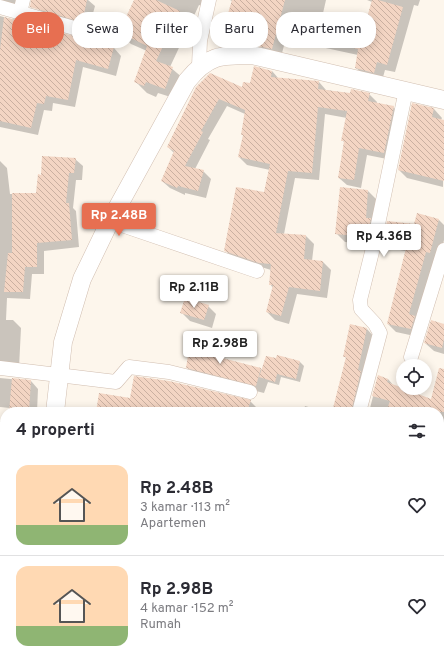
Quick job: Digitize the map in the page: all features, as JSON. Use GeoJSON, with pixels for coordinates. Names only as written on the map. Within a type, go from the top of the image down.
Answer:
{"type":"FeatureCollection","features":[{"type":"Feature","properties":{"kind":"street"},"geometry":{"type":"LineString","coordinates":[[199,66],[200,41],[209,0]]}},
{"type":"Feature","properties":{"kind":"street"},"geometry":{"type":"LineString","coordinates":[[0,8],[21,6],[72,24]]}},
{"type":"Feature","properties":{"kind":"street"},"geometry":{"type":"LineString","coordinates":[[56,407],[63,342],[82,278],[110,221],[187,81],[199,66],[227,55],[252,56],[406,90],[444,100]]}},
{"type":"Feature","properties":{"kind":"street"},"geometry":{"type":"LineString","coordinates":[[360,407],[380,333],[375,324],[361,309],[360,300],[374,248],[406,90]]}},
{"type":"Feature","properties":{"kind":"street"},"geometry":{"type":"LineString","coordinates":[[110,221],[257,271]]}},
{"type":"Feature","properties":{"kind":"street"},"geometry":{"type":"LineString","coordinates":[[411,357],[444,250]]}},
{"type":"Feature","properties":{"kind":"street"},"geometry":{"type":"LineString","coordinates":[[0,368],[116,382],[129,367],[169,372],[250,392]]}},
{"type":"Feature","properties":{"kind":"building"},"geometry":{"type":"Polygon","coordinates":[[[31,0],[87,0],[84,12],[72,12],[72,19],[64,17],[64,12],[47,12],[30,7],[31,0]]]}},
{"type":"Feature","properties":{"kind":"building"},"geometry":{"type":"Polygon","coordinates":[[[134,0],[156,0],[180,11],[141,12],[141,43],[133,39],[133,12],[128,12],[134,0]]]}},
{"type":"Feature","properties":{"kind":"building"},"geometry":{"type":"Polygon","coordinates":[[[232,0],[285,0],[282,12],[276,12],[276,34],[272,49],[267,48],[268,12],[228,12],[232,0]]]}},
{"type":"Feature","properties":{"kind":"building"},"geometry":{"type":"Polygon","coordinates":[[[372,0],[378,0],[403,7],[387,65],[377,62],[374,73],[355,68],[358,49],[353,48],[376,48],[376,12],[369,12],[372,0]]]}},
{"type":"Feature","properties":{"kind":"building"},"geometry":{"type":"Polygon","coordinates":[[[4,17],[12,19],[12,48],[64,48],[64,33],[72,36],[72,48],[114,48],[108,69],[76,60],[68,100],[46,96],[44,104],[37,103],[31,128],[0,121],[0,50],[4,17]]]}},
{"type":"Feature","properties":{"kind":"building"},"geometry":{"type":"Polygon","coordinates":[[[146,48],[162,48],[156,61],[173,67],[165,89],[146,82],[144,86],[134,82],[146,48]]]}},
{"type":"Feature","properties":{"kind":"building"},"geometry":{"type":"Polygon","coordinates":[[[254,66],[272,71],[271,77],[319,81],[318,89],[350,93],[351,89],[370,93],[368,101],[394,106],[384,153],[359,148],[354,180],[338,178],[344,141],[341,141],[347,111],[318,107],[312,173],[288,171],[276,233],[306,235],[304,259],[323,261],[320,291],[289,287],[281,316],[266,312],[273,285],[269,285],[271,264],[259,263],[224,251],[236,187],[264,192],[270,164],[238,157],[243,135],[241,135],[245,110],[219,99],[201,131],[203,132],[185,166],[204,170],[198,191],[178,186],[177,188],[161,181],[174,151],[167,147],[196,87],[210,73],[242,87],[243,82],[250,83],[254,66]]]}},
{"type":"Feature","properties":{"kind":"building"},"geometry":{"type":"Polygon","coordinates":[[[412,103],[434,108],[432,117],[444,120],[444,181],[398,170],[412,103]]]}},
{"type":"Feature","properties":{"kind":"building"},"geometry":{"type":"Polygon","coordinates":[[[42,156],[76,158],[74,173],[69,173],[66,203],[69,203],[72,240],[37,243],[37,267],[25,267],[23,292],[4,292],[8,253],[12,253],[12,193],[36,193],[38,174],[41,175],[42,156]]]}},
{"type":"Feature","properties":{"kind":"building"},"geometry":{"type":"Polygon","coordinates":[[[340,187],[368,190],[366,218],[371,218],[367,237],[335,234],[340,187]]]}},
{"type":"Feature","properties":{"kind":"building"},"geometry":{"type":"Polygon","coordinates":[[[417,213],[439,219],[430,253],[426,252],[409,314],[415,316],[411,329],[387,324],[407,244],[383,241],[387,221],[414,224],[417,213]]]}},
{"type":"Feature","properties":{"kind":"building"},"geometry":{"type":"Polygon","coordinates":[[[185,298],[209,305],[204,320],[180,313],[185,298]]]}},
{"type":"Feature","properties":{"kind":"building"},"geometry":{"type":"Polygon","coordinates":[[[431,320],[444,324],[444,339],[442,348],[424,343],[431,320]]]}},
{"type":"Feature","properties":{"kind":"building"},"geometry":{"type":"Polygon","coordinates":[[[350,324],[367,328],[358,370],[361,371],[352,407],[333,407],[346,357],[343,357],[350,324]]]}},
{"type":"Feature","properties":{"kind":"building"},"geometry":{"type":"Polygon","coordinates":[[[191,337],[206,339],[203,353],[261,368],[256,386],[186,368],[191,337]]]}},
{"type":"Feature","properties":{"kind":"building"},"geometry":{"type":"Polygon","coordinates":[[[277,355],[300,361],[296,379],[277,374],[275,382],[259,377],[266,356],[276,358],[277,355]]]}},
{"type":"Feature","properties":{"kind":"building"},"geometry":{"type":"Polygon","coordinates":[[[439,368],[444,369],[444,407],[388,407],[390,401],[372,396],[378,375],[388,379],[387,382],[396,385],[396,395],[421,395],[431,399],[439,368]]]}},
{"type":"Feature","properties":{"kind":"building"},"geometry":{"type":"Polygon","coordinates":[[[134,376],[169,381],[251,400],[249,407],[97,407],[99,393],[130,398],[134,376]]]}},
{"type":"Feature","properties":{"kind":"building"},"geometry":{"type":"Polygon","coordinates":[[[12,378],[31,380],[29,407],[9,407],[12,378]]]}}]}
